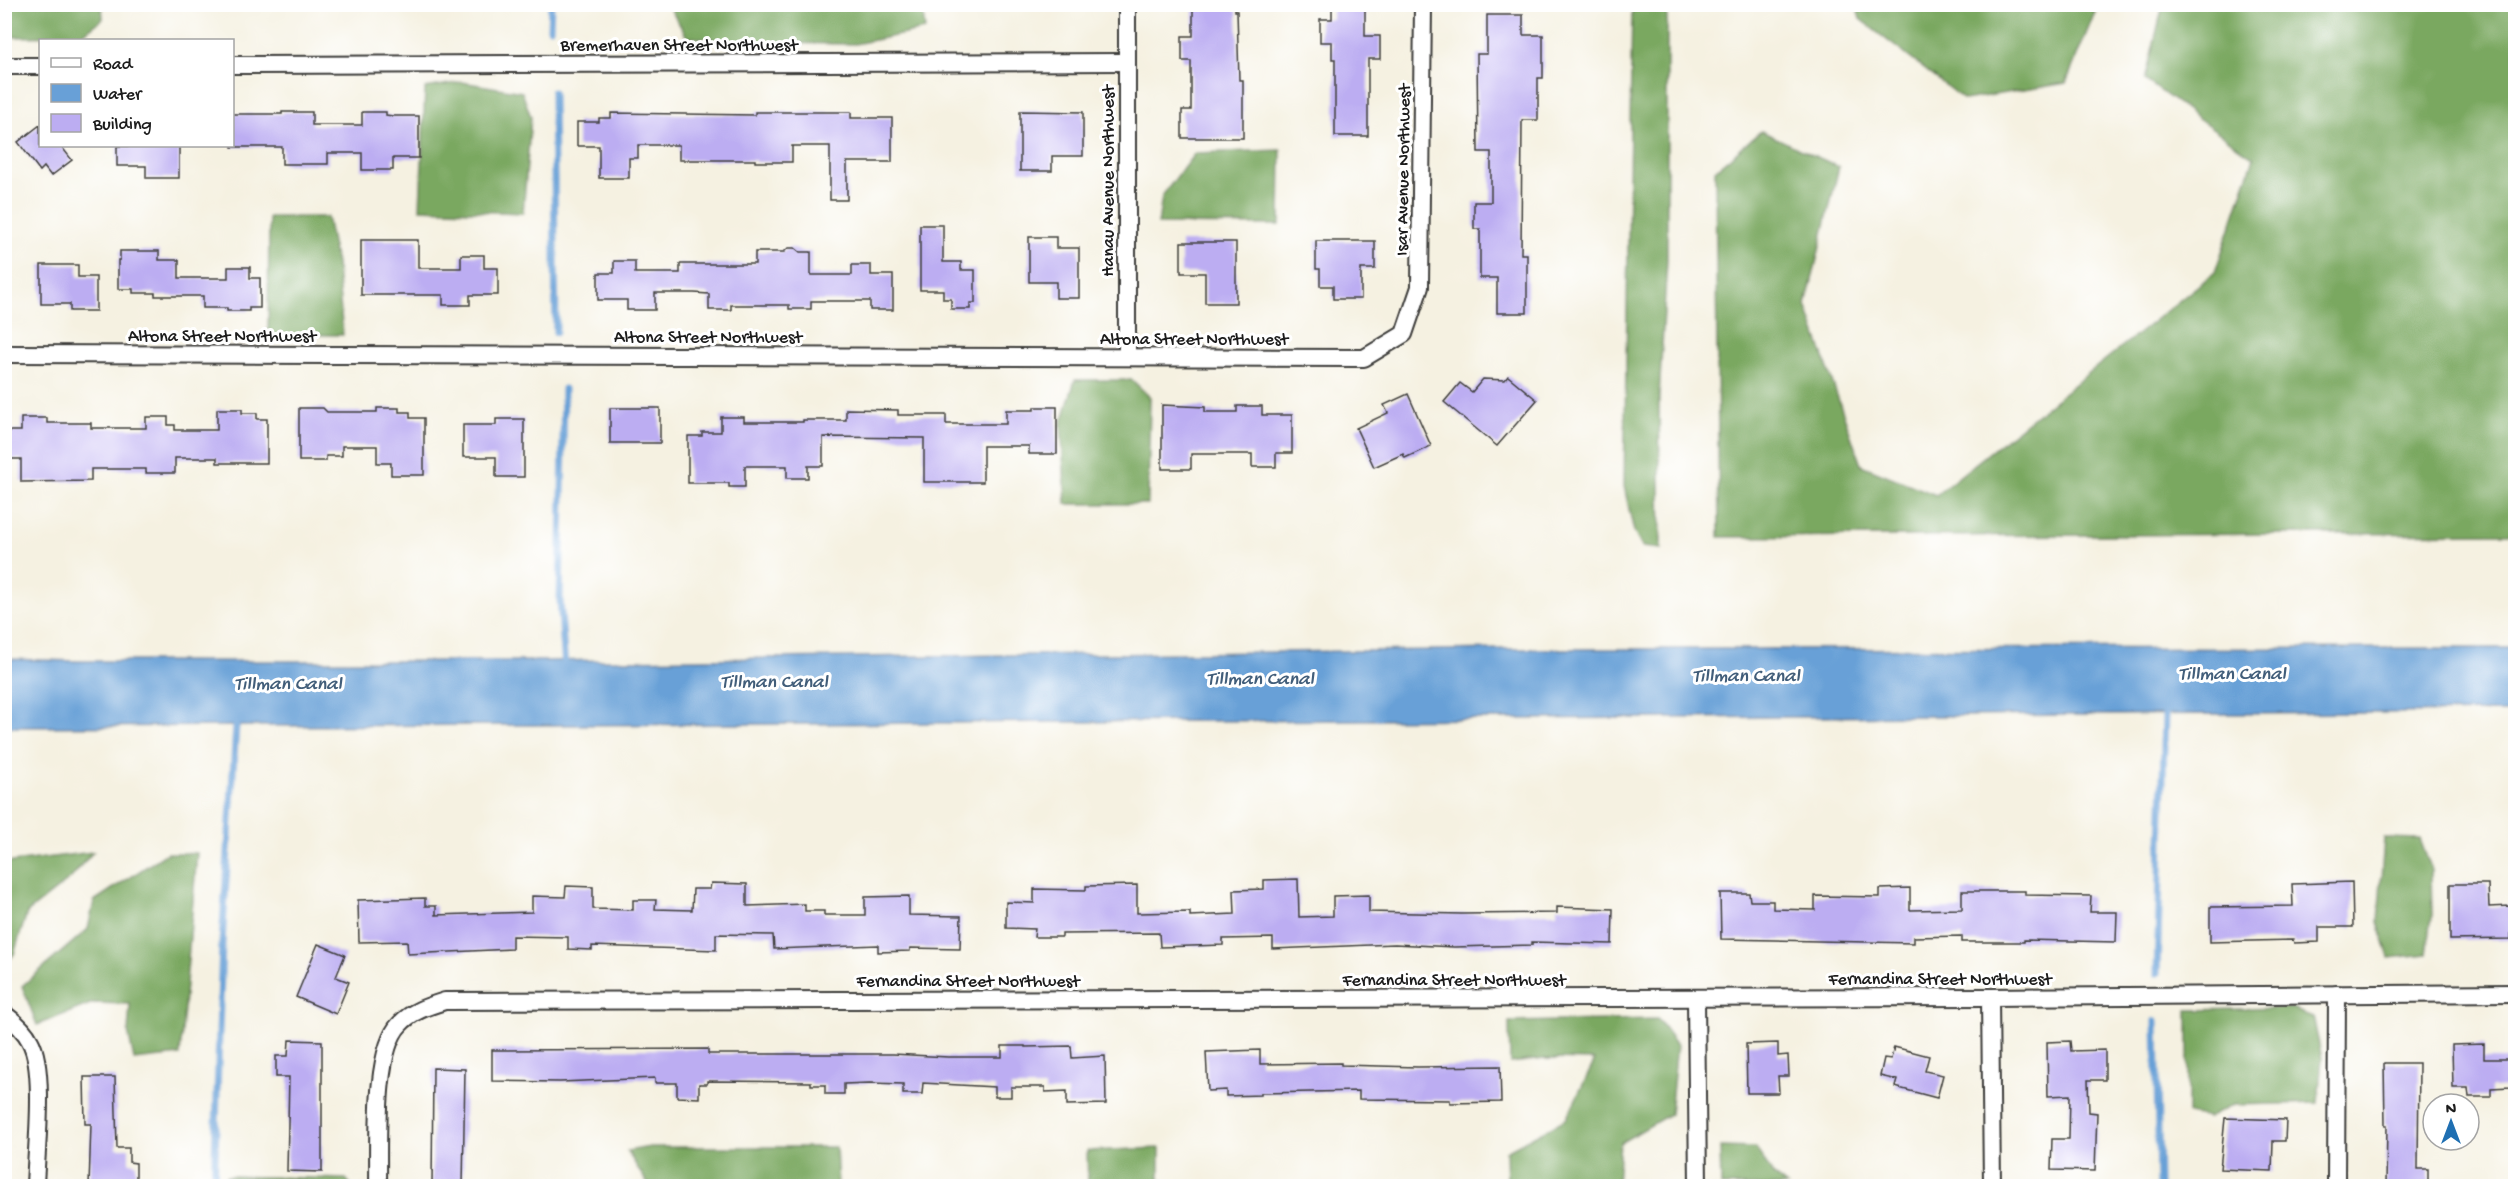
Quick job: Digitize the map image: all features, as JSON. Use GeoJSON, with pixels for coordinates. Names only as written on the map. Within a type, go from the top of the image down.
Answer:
{"type":"FeatureCollection","features":[{"type":"Feature","properties":{"kind":"street","name":"Hanau Avenue Northwest"},"geometry":{"type":"LineString","coordinates":[[1127,4],[1127,357]]}},
{"type":"Feature","properties":{"kind":"street","name":"Isar Avenue Northwest"},"geometry":{"type":"LineString","coordinates":[[1404,334],[1420,287],[1423,4]]}},
{"type":"Feature","properties":{"kind":"street","name":"Bremerhaven Street Northwest"},"geometry":{"type":"LineString","coordinates":[[234,65],[1126,62]]}},
{"type":"Feature","properties":{"kind":"street"},"geometry":{"type":"LineString","coordinates":[[4,66],[39,66]]}},
{"type":"Feature","properties":{"kind":"street","name":"Altona Street Northwest"},"geometry":{"type":"LineString","coordinates":[[4,354],[1364,358],[1404,334]]}},
{"type":"Feature","properties":{"kind":"street","name":"Fernandina Street Northwest"},"geometry":{"type":"LineString","coordinates":[[378,1186],[381,1073],[388,1046],[399,1024],[420,1009],[445,1001],[1990,997],[2516,993]]}},
{"type":"Feature","properties":{"kind":"street"},"geometry":{"type":"LineString","coordinates":[[2336,1186],[2337,994]]}},
{"type":"Feature","properties":{"kind":"street"},"geometry":{"type":"LineString","coordinates":[[1990,997],[1992,1186]]}},
{"type":"Feature","properties":{"kind":"street"},"geometry":{"type":"LineString","coordinates":[[1696,998],[1698,1186]]}},
{"type":"Feature","properties":{"kind":"street"},"geometry":{"type":"LineString","coordinates":[[10,1018],[31,1042],[38,1072],[35,1186]]}},
{"type":"Feature","properties":{"kind":"green space"},"geometry":{"type":"Polygon","coordinates":[[[5,4],[102,5],[103,19],[80,36],[5,37],[5,4]]]}},
{"type":"Feature","properties":{"kind":"green space"},"geometry":{"type":"Polygon","coordinates":[[[1856,4],[2098,5],[2066,83],[1964,100],[1860,19],[1856,4]]]}},
{"type":"Feature","properties":{"kind":"green space"},"geometry":{"type":"Polygon","coordinates":[[[671,5],[922,5],[925,30],[855,44],[755,43],[687,37],[671,10],[671,5]]]}},
{"type":"Feature","properties":{"kind":"green space"},"geometry":{"type":"Polygon","coordinates":[[[1632,5],[1683,5],[1667,10],[1667,260],[1659,398],[1661,549],[1642,547],[1634,532],[1624,486],[1632,5]]]}},
{"type":"Feature","properties":{"kind":"green space"},"geometry":{"type":"Polygon","coordinates":[[[2163,5],[2515,5],[2515,533],[1719,537],[1715,170],[1761,131],[1839,167],[1806,305],[1861,465],[1936,495],[2215,272],[2254,158],[2145,80],[2163,5]]]}},
{"type":"Feature","properties":{"kind":"green space"},"geometry":{"type":"Polygon","coordinates":[[[462,82],[522,92],[531,117],[523,213],[420,209],[425,88],[462,82]]]}},
{"type":"Feature","properties":{"kind":"green space"},"geometry":{"type":"Polygon","coordinates":[[[1281,150],[1280,225],[1158,224],[1162,196],[1195,153],[1281,150]]]}},
{"type":"Feature","properties":{"kind":"green space"},"geometry":{"type":"Polygon","coordinates":[[[269,217],[327,217],[337,268],[343,335],[268,335],[269,217]]]}},
{"type":"Feature","properties":{"kind":"green space"},"geometry":{"type":"Polygon","coordinates":[[[1075,380],[1132,380],[1150,397],[1148,504],[1066,504],[1061,425],[1075,380]]]}},
{"type":"Feature","properties":{"kind":"green space"},"geometry":{"type":"Polygon","coordinates":[[[2384,838],[2420,839],[2431,869],[2432,917],[2427,954],[2389,958],[2378,922],[2384,838]]]}},
{"type":"Feature","properties":{"kind":"green space"},"geometry":{"type":"Polygon","coordinates":[[[93,852],[71,878],[27,913],[14,954],[5,966],[5,863],[93,852]]]}},
{"type":"Feature","properties":{"kind":"green space"},"geometry":{"type":"Polygon","coordinates":[[[167,853],[197,853],[180,1055],[134,1060],[128,1032],[130,1004],[93,1003],[37,1025],[22,986],[88,929],[94,901],[167,853]]]}},
{"type":"Feature","properties":{"kind":"green space"},"geometry":{"type":"Polygon","coordinates":[[[2289,1008],[2313,1017],[2322,1058],[2318,1103],[2233,1105],[2208,1118],[2188,1114],[2188,1010],[2289,1008]]]}},
{"type":"Feature","properties":{"kind":"green space"},"geometry":{"type":"Polygon","coordinates":[[[1658,1019],[1677,1045],[1670,1114],[1620,1143],[1617,1185],[1620,1186],[1507,1186],[1506,1151],[1566,1119],[1595,1060],[1545,1059],[1510,1063],[1509,1022],[1658,1019]]]}},
{"type":"Feature","properties":{"kind":"green space"},"geometry":{"type":"Polygon","coordinates":[[[650,1147],[836,1147],[838,1186],[649,1186],[627,1151],[650,1147]]]}},
{"type":"Feature","properties":{"kind":"green space"},"geometry":{"type":"Polygon","coordinates":[[[1720,1147],[1756,1148],[1773,1175],[1787,1186],[1721,1186],[1720,1147]]]}},
{"type":"Feature","properties":{"kind":"green space"},"geometry":{"type":"Polygon","coordinates":[[[1160,1148],[1160,1186],[1088,1186],[1087,1151],[1160,1148]]]}},
{"type":"Feature","properties":{"kind":"green space"},"geometry":{"type":"Polygon","coordinates":[[[226,1176],[346,1179],[352,1186],[226,1186],[226,1176]]]}},
{"type":"Feature","properties":{"kind":"water","name":"Tillman Canal"},"geometry":{"type":"Polygon","coordinates":[[[2516,648],[2515,712],[4,727],[5,659],[530,661],[1511,649],[2516,648]]]}},
{"type":"Feature","properties":{"kind":"building"},"geometry":{"type":"Polygon","coordinates":[[[1193,4],[1235,4],[1239,80],[1243,80],[1243,138],[1182,138],[1182,110],[1191,110],[1191,61],[1182,61],[1182,36],[1193,36],[1193,4]]]}},
{"type":"Feature","properties":{"kind":"building"},"geometry":{"type":"Polygon","coordinates":[[[1332,5],[1365,5],[1365,36],[1380,36],[1380,59],[1368,59],[1368,136],[1335,136],[1335,59],[1332,59],[1332,42],[1320,42],[1320,19],[1332,19],[1332,5]]]}},
{"type":"Feature","properties":{"kind":"building"},"geometry":{"type":"Polygon","coordinates":[[[1487,15],[1523,15],[1523,35],[1543,35],[1543,78],[1538,78],[1538,120],[1522,120],[1521,254],[1527,254],[1527,313],[1497,313],[1497,278],[1480,278],[1480,229],[1474,229],[1474,202],[1491,202],[1491,152],[1478,152],[1477,54],[1487,54],[1487,15]]]}},
{"type":"Feature","properties":{"kind":"building"},"geometry":{"type":"Polygon","coordinates":[[[1020,111],[1083,112],[1083,156],[1052,156],[1052,171],[1020,171],[1020,111]]]}},
{"type":"Feature","properties":{"kind":"building"},"geometry":{"type":"Polygon","coordinates":[[[282,112],[312,112],[312,125],[362,125],[362,112],[386,112],[386,115],[393,116],[419,116],[419,158],[393,158],[393,170],[362,170],[362,153],[328,153],[328,164],[282,164],[282,147],[234,147],[234,114],[282,114],[282,112]]]}},
{"type":"Feature","properties":{"kind":"building"},"geometry":{"type":"Polygon","coordinates":[[[755,112],[851,112],[851,118],[892,118],[892,162],[847,162],[847,200],[830,200],[830,146],[792,146],[792,162],[755,162],[755,160],[679,160],[679,145],[638,145],[638,158],[629,158],[629,178],[599,178],[599,146],[577,146],[577,122],[599,122],[599,118],[611,118],[611,113],[755,115],[755,112]]]}},
{"type":"Feature","properties":{"kind":"building"},"geometry":{"type":"Polygon","coordinates":[[[39,126],[39,147],[62,147],[72,160],[51,176],[44,167],[40,171],[18,142],[39,126]]]}},
{"type":"Feature","properties":{"kind":"building"},"geometry":{"type":"Polygon","coordinates":[[[117,147],[179,147],[179,178],[146,178],[146,166],[117,166],[117,147]]]}},
{"type":"Feature","properties":{"kind":"building"},"geometry":{"type":"Polygon","coordinates":[[[920,225],[943,225],[943,262],[961,262],[961,270],[975,270],[975,303],[970,303],[970,309],[951,309],[951,299],[943,299],[943,290],[920,290],[920,225]]]}},
{"type":"Feature","properties":{"kind":"building"},"geometry":{"type":"Polygon","coordinates":[[[1029,237],[1056,237],[1056,248],[1079,248],[1079,298],[1056,298],[1056,282],[1029,282],[1029,237]]]}},
{"type":"Feature","properties":{"kind":"building"},"geometry":{"type":"Polygon","coordinates":[[[361,240],[418,240],[418,268],[461,268],[461,255],[484,255],[484,268],[498,268],[498,295],[470,295],[470,305],[443,305],[443,295],[361,295],[361,240]]]}},
{"type":"Feature","properties":{"kind":"building"},"geometry":{"type":"Polygon","coordinates":[[[1316,241],[1375,241],[1375,269],[1361,269],[1361,299],[1333,299],[1333,286],[1320,286],[1320,269],[1316,269],[1316,241]]]}},
{"type":"Feature","properties":{"kind":"building"},"geometry":{"type":"Polygon","coordinates":[[[1181,242],[1236,242],[1236,303],[1205,303],[1205,273],[1181,273],[1181,242]]]}},
{"type":"Feature","properties":{"kind":"building"},"geometry":{"type":"Polygon","coordinates":[[[788,248],[795,248],[800,252],[811,252],[811,275],[852,275],[852,265],[871,265],[871,275],[893,275],[893,310],[870,310],[870,301],[811,301],[811,309],[789,309],[789,305],[731,305],[731,310],[709,310],[709,294],[694,293],[655,293],[655,310],[627,310],[627,300],[598,300],[598,273],[614,273],[614,261],[635,261],[635,273],[680,273],[680,264],[755,264],[755,252],[784,252],[788,248]]]}},
{"type":"Feature","properties":{"kind":"building"},"geometry":{"type":"Polygon","coordinates":[[[120,251],[159,251],[159,260],[179,260],[179,278],[228,278],[228,267],[250,267],[250,278],[260,278],[260,308],[249,308],[249,311],[227,311],[227,308],[203,308],[203,296],[155,296],[155,293],[133,293],[133,289],[118,289],[120,251]]]}},
{"type":"Feature","properties":{"kind":"building"},"geometry":{"type":"Polygon","coordinates":[[[41,265],[78,265],[78,277],[96,277],[96,311],[70,311],[70,304],[41,304],[41,265]]]}},
{"type":"Feature","properties":{"kind":"building"},"geometry":{"type":"Polygon","coordinates":[[[1508,376],[1537,400],[1497,446],[1444,402],[1460,383],[1472,392],[1483,379],[1505,380],[1508,376]]]}},
{"type":"Feature","properties":{"kind":"building"},"geometry":{"type":"Polygon","coordinates":[[[1408,394],[1431,446],[1405,458],[1403,454],[1374,467],[1356,428],[1388,413],[1384,405],[1408,394]]]}},
{"type":"Feature","properties":{"kind":"building"},"geometry":{"type":"Polygon","coordinates":[[[1162,405],[1205,407],[1205,412],[1237,412],[1237,406],[1262,406],[1262,415],[1292,415],[1292,453],[1276,453],[1276,467],[1252,467],[1252,454],[1191,454],[1191,469],[1162,469],[1162,405]]]}},
{"type":"Feature","properties":{"kind":"building"},"geometry":{"type":"Polygon","coordinates":[[[1034,407],[1057,407],[1057,454],[1029,454],[1029,446],[983,446],[983,482],[924,482],[924,438],[823,437],[823,466],[808,466],[808,478],[787,478],[787,466],[745,466],[745,487],[729,487],[729,483],[688,483],[688,436],[702,436],[702,432],[721,432],[721,417],[744,417],[744,422],[803,422],[803,420],[846,420],[846,409],[898,410],[898,415],[946,415],[946,424],[1006,424],[1006,410],[1034,410],[1034,407]]]}},
{"type":"Feature","properties":{"kind":"building"},"geometry":{"type":"Polygon","coordinates":[[[299,408],[323,408],[327,412],[377,412],[377,408],[399,408],[399,412],[410,412],[410,418],[424,418],[424,475],[391,475],[391,463],[377,463],[377,446],[342,446],[342,456],[326,456],[326,461],[299,461],[299,408]]]}},
{"type":"Feature","properties":{"kind":"building"},"geometry":{"type":"Polygon","coordinates":[[[610,408],[660,408],[660,443],[610,443],[610,408]]]}},
{"type":"Feature","properties":{"kind":"building"},"geometry":{"type":"Polygon","coordinates":[[[217,409],[242,409],[242,413],[257,413],[257,419],[267,419],[267,463],[217,463],[217,458],[175,458],[175,473],[146,473],[146,469],[91,469],[91,481],[21,482],[21,459],[4,459],[4,431],[21,431],[21,418],[47,418],[47,423],[91,423],[91,428],[146,428],[146,417],[168,417],[168,425],[175,425],[175,430],[217,430],[217,409]]]}},
{"type":"Feature","properties":{"kind":"building"},"geometry":{"type":"Polygon","coordinates":[[[496,419],[524,419],[524,477],[496,477],[496,457],[463,457],[463,425],[496,425],[496,419]]]}},
{"type":"Feature","properties":{"kind":"building"},"geometry":{"type":"Polygon","coordinates":[[[1298,879],[1299,917],[1333,916],[1333,896],[1369,895],[1369,912],[1557,913],[1557,907],[1613,909],[1612,944],[1532,942],[1532,945],[1454,947],[1395,944],[1273,949],[1273,938],[1223,939],[1223,945],[1160,947],[1159,933],[1062,934],[1062,937],[1034,937],[1035,929],[1006,928],[1006,902],[1034,903],[1034,889],[1086,890],[1086,886],[1137,885],[1137,913],[1190,912],[1190,916],[1235,914],[1234,890],[1264,889],[1264,880],[1298,879]]]}},
{"type":"Feature","properties":{"kind":"building"},"geometry":{"type":"Polygon","coordinates":[[[2352,882],[2353,927],[2319,927],[2319,942],[2294,943],[2293,940],[2210,942],[2210,907],[2293,906],[2292,884],[2352,882]]]}},
{"type":"Feature","properties":{"kind":"building"},"geometry":{"type":"Polygon","coordinates":[[[711,883],[747,884],[747,906],[805,904],[805,911],[824,911],[824,915],[865,915],[865,897],[909,896],[909,915],[961,916],[960,949],[910,948],[910,951],[878,952],[878,945],[774,949],[773,935],[716,934],[716,950],[592,946],[592,950],[568,949],[568,937],[512,936],[512,949],[408,954],[407,941],[359,942],[358,900],[425,898],[425,906],[436,906],[436,915],[532,912],[532,896],[565,897],[566,886],[593,887],[593,909],[633,910],[633,900],[656,900],[655,909],[692,910],[693,889],[710,889],[711,883]]]}},
{"type":"Feature","properties":{"kind":"building"},"geometry":{"type":"Polygon","coordinates":[[[2450,884],[2488,884],[2489,907],[2511,906],[2511,939],[2450,940],[2450,884]]]}},
{"type":"Feature","properties":{"kind":"building"},"geometry":{"type":"Polygon","coordinates":[[[1910,888],[1910,910],[1962,909],[1962,891],[2025,891],[2025,895],[2091,896],[2090,912],[2117,912],[2116,942],[2024,940],[2024,942],[1962,942],[1962,936],[1914,937],[1914,943],[1721,939],[1720,893],[1749,893],[1750,901],[1773,901],[1773,909],[1815,910],[1815,896],[1880,897],[1880,889],[1910,888]]]}},
{"type":"Feature","properties":{"kind":"building"},"geometry":{"type":"Polygon","coordinates":[[[318,944],[345,955],[336,977],[349,982],[336,1014],[296,997],[318,944]]]}},
{"type":"Feature","properties":{"kind":"building"},"geometry":{"type":"Polygon","coordinates":[[[289,1040],[322,1041],[322,1172],[287,1171],[289,1077],[276,1077],[276,1056],[288,1056],[289,1040]]]}},
{"type":"Feature","properties":{"kind":"building"},"geometry":{"type":"Polygon","coordinates":[[[2070,1041],[2071,1051],[2105,1050],[2105,1080],[2088,1080],[2089,1112],[2097,1113],[2095,1171],[2051,1170],[2052,1139],[2069,1139],[2070,1095],[2048,1096],[2047,1042],[2070,1041]]]}},
{"type":"Feature","properties":{"kind":"building"},"geometry":{"type":"Polygon","coordinates":[[[1778,1043],[1778,1056],[1788,1055],[1789,1076],[1778,1076],[1779,1093],[1747,1093],[1746,1044],[1778,1043]]]}},
{"type":"Feature","properties":{"kind":"building"},"geometry":{"type":"Polygon","coordinates":[[[2484,1044],[2484,1059],[2510,1059],[2511,1087],[2491,1088],[2491,1097],[2481,1097],[2481,1092],[2468,1092],[2468,1088],[2453,1088],[2452,1045],[2484,1044]]]}},
{"type":"Feature","properties":{"kind":"building"},"geometry":{"type":"Polygon","coordinates":[[[1002,1046],[1071,1046],[1072,1058],[1105,1056],[1106,1104],[1067,1105],[1067,1091],[1045,1092],[1045,1087],[1011,1087],[1011,1097],[995,1097],[995,1087],[923,1083],[922,1094],[903,1094],[903,1084],[870,1083],[844,1084],[844,1094],[825,1094],[825,1085],[811,1085],[811,1082],[707,1081],[707,1084],[699,1084],[699,1098],[677,1097],[677,1083],[655,1083],[655,1078],[560,1082],[492,1081],[492,1050],[708,1049],[708,1054],[893,1054],[1002,1057],[1002,1046]]]}},
{"type":"Feature","properties":{"kind":"building"},"geometry":{"type":"Polygon","coordinates":[[[1894,1047],[1929,1056],[1925,1071],[1943,1075],[1937,1098],[1895,1087],[1897,1080],[1880,1076],[1884,1058],[1891,1059],[1894,1047]]]}},
{"type":"Feature","properties":{"kind":"building"},"geometry":{"type":"Polygon","coordinates":[[[1260,1050],[1260,1064],[1500,1066],[1501,1102],[1450,1103],[1450,1100],[1359,1099],[1359,1091],[1226,1096],[1226,1090],[1208,1091],[1206,1052],[1260,1050]]]}},
{"type":"Feature","properties":{"kind":"building"},"geometry":{"type":"Polygon","coordinates":[[[2384,1063],[2419,1063],[2418,1169],[2428,1169],[2428,1186],[2386,1186],[2387,1125],[2385,1125],[2384,1063]]]}},
{"type":"Feature","properties":{"kind":"building"},"geometry":{"type":"Polygon","coordinates":[[[433,1068],[465,1069],[463,1186],[432,1186],[433,1068]]]}},
{"type":"Feature","properties":{"kind":"building"},"geometry":{"type":"Polygon","coordinates":[[[84,1077],[115,1077],[117,1148],[129,1148],[129,1162],[136,1163],[136,1183],[128,1183],[128,1186],[89,1186],[91,1124],[85,1124],[84,1077]]]}},
{"type":"Feature","properties":{"kind":"building"},"geometry":{"type":"Polygon","coordinates":[[[2225,1118],[2286,1120],[2285,1141],[2273,1141],[2272,1171],[2220,1169],[2225,1118]]]}},
{"type":"Feature","properties":{"kind":"waterway"},"geometry":{"type":"LineString","coordinates":[[550,28],[551,4]]}},
{"type":"Feature","properties":{"kind":"waterway"},"geometry":{"type":"LineString","coordinates":[[553,92],[556,332]]}},
{"type":"Feature","properties":{"kind":"waterway"},"geometry":{"type":"LineString","coordinates":[[564,389],[560,600],[565,668]]}},
{"type":"Feature","properties":{"kind":"waterway"},"geometry":{"type":"LineString","coordinates":[[2157,973],[2167,709]]}},
{"type":"Feature","properties":{"kind":"waterway"},"geometry":{"type":"LineString","coordinates":[[214,1186],[222,943],[236,726],[239,719]]}},
{"type":"Feature","properties":{"kind":"waterway"},"geometry":{"type":"LineString","coordinates":[[2156,1021],[2159,1186]]}}]}
